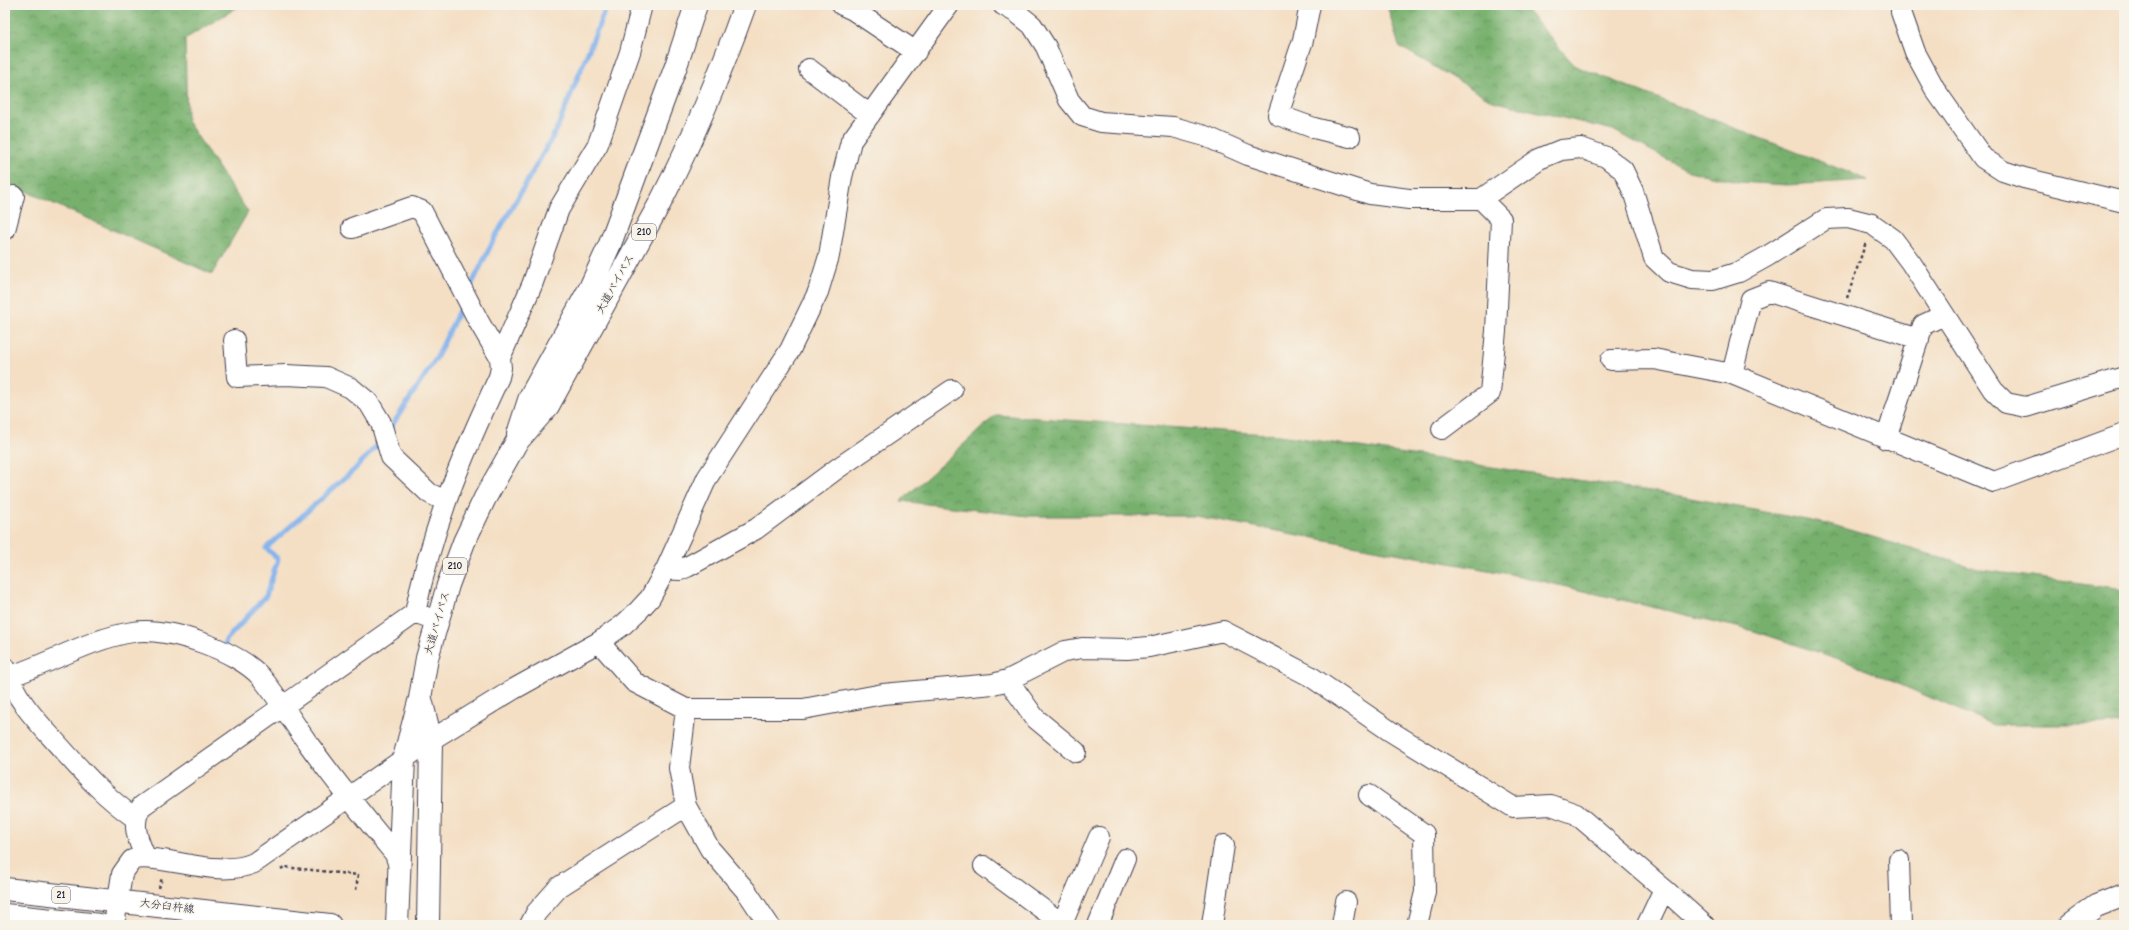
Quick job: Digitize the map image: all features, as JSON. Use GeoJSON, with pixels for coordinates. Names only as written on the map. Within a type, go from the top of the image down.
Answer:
{"type":"FeatureCollection","features":[{"type":"Feature","properties":{"kind":"main road","name":"大道バイパス"},"geometry":{"type":"LineString","coordinates":[[516,443],[530,397],[590,288],[610,244],[676,66],[696,5]]}},
{"type":"Feature","properties":{"kind":"main road","name":"大道バイパス"},"geometry":{"type":"LineString","coordinates":[[397,925],[398,863],[404,758],[420,698],[427,658],[464,542],[485,498],[516,443],[548,406],[678,168],[717,78],[745,5]]}},
{"type":"Feature","properties":{"kind":"main road","name":"大道バイパス"},"geometry":{"type":"LineString","coordinates":[[420,698],[431,740],[428,925]]}},
{"type":"Feature","properties":{"kind":"main road","name":"大分臼杵線"},"geometry":{"type":"LineString","coordinates":[[5,889],[330,925]]}},
{"type":"Feature","properties":{"kind":"main road"},"geometry":{"type":"LineString","coordinates":[[2070,925],[2096,906],[2124,894]]}},
{"type":"Feature","properties":{"kind":"main road"},"geometry":{"type":"LineString","coordinates":[[5,915],[100,925]]}},
{"type":"Feature","properties":{"kind":"street"},"geometry":{"type":"LineString","coordinates":[[500,358],[532,285],[559,209],[598,144],[630,52],[642,5]]}},
{"type":"Feature","properties":{"kind":"street"},"geometry":{"type":"LineString","coordinates":[[842,5],[853,10],[916,52]]}},
{"type":"Feature","properties":{"kind":"street"},"geometry":{"type":"LineString","coordinates":[[114,925],[119,884],[124,868],[132,860],[146,858],[221,868],[244,867],[266,855],[431,740],[514,689],[599,642],[639,610],[650,598],[666,569],[707,478],[790,350],[818,292],[829,256],[842,177],[851,141],[949,5]]}},
{"type":"Feature","properties":{"kind":"street"},"geometry":{"type":"LineString","coordinates":[[1003,5],[1032,25],[1046,47],[1069,100],[1082,116],[1101,122],[1173,127],[1205,136],[1248,155],[1370,194],[1408,199],[1481,199],[1539,159],[1561,150],[1581,148],[1606,157],[1623,170],[1633,191],[1654,258],[1669,272],[1692,278],[1713,280],[1739,272],[1766,257],[1826,219],[1848,218],[1872,224],[1893,239],[1993,390],[2006,403],[2026,408],[2124,377]]}},
{"type":"Feature","properties":{"kind":"street"},"geometry":{"type":"LineString","coordinates":[[1310,5],[1303,40],[1278,114],[1314,128],[1350,137]]}},
{"type":"Feature","properties":{"kind":"street"},"geometry":{"type":"LineString","coordinates":[[1901,5],[1901,12],[1915,52],[1936,91],[1983,158],[2002,171],[2024,178],[2124,202]]}},
{"type":"Feature","properties":{"kind":"street"},"geometry":{"type":"LineString","coordinates":[[809,68],[870,115]]}},
{"type":"Feature","properties":{"kind":"street"},"geometry":{"type":"LineString","coordinates":[[5,230],[14,196]]}},
{"type":"Feature","properties":{"kind":"street"},"geometry":{"type":"LineString","coordinates":[[1442,429],[1490,393],[1496,331],[1501,219],[1481,199]]}},
{"type":"Feature","properties":{"kind":"street"},"geometry":{"type":"LineString","coordinates":[[146,858],[139,845],[135,818],[142,806],[415,613],[424,567],[445,501],[467,445],[499,377],[501,368],[500,358],[479,322],[422,212],[412,207],[352,228]]}},
{"type":"Feature","properties":{"kind":"street"},"geometry":{"type":"LineString","coordinates":[[1732,374],[1751,299],[1769,292],[1919,339]]}},
{"type":"Feature","properties":{"kind":"street"},"geometry":{"type":"LineString","coordinates":[[1886,439],[1923,325],[1944,315]]}},
{"type":"Feature","properties":{"kind":"street"},"geometry":{"type":"LineString","coordinates":[[234,340],[238,377],[286,375],[326,377],[351,388],[369,403],[380,423],[391,457],[428,493],[445,501]]}},
{"type":"Feature","properties":{"kind":"street"},"geometry":{"type":"LineString","coordinates":[[1611,360],[1654,359],[1732,374],[1886,439],[1994,482],[2124,434]]}},
{"type":"Feature","properties":{"kind":"street"},"geometry":{"type":"LineString","coordinates":[[666,569],[680,570],[687,567],[756,529],[838,468],[952,390]]}},
{"type":"Feature","properties":{"kind":"street"},"geometry":{"type":"LineString","coordinates":[[415,613],[438,621]]}},
{"type":"Feature","properties":{"kind":"street"},"geometry":{"type":"LineString","coordinates":[[599,642],[634,682],[686,710],[803,709],[883,694],[993,684],[1008,680],[1065,651],[1082,648],[1127,649],[1149,647],[1224,631],[1310,676],[1390,730],[1513,807],[1551,805],[1576,814],[1704,925]]}},
{"type":"Feature","properties":{"kind":"street"},"geometry":{"type":"LineString","coordinates":[[135,818],[101,793],[30,714],[13,689],[6,674],[104,639],[135,632],[169,634],[204,643],[236,658],[261,677],[347,798],[395,854],[398,863]]}},
{"type":"Feature","properties":{"kind":"street"},"geometry":{"type":"LineString","coordinates":[[1008,680],[1035,718],[1076,752]]}},
{"type":"Feature","properties":{"kind":"street"},"geometry":{"type":"LineString","coordinates":[[686,710],[678,768],[686,806],[710,849],[747,892],[769,925]]}},
{"type":"Feature","properties":{"kind":"street"},"geometry":{"type":"LineString","coordinates":[[1369,795],[1424,834],[1425,892],[1417,925]]}},
{"type":"Feature","properties":{"kind":"street"},"geometry":{"type":"LineString","coordinates":[[530,925],[536,913],[559,887],[686,806]]}},
{"type":"Feature","properties":{"kind":"street"},"geometry":{"type":"LineString","coordinates":[[984,866],[1063,924],[1099,836]]}},
{"type":"Feature","properties":{"kind":"street"},"geometry":{"type":"LineString","coordinates":[[1212,925],[1224,845]]}},
{"type":"Feature","properties":{"kind":"street"},"geometry":{"type":"LineString","coordinates":[[1098,925],[1125,859]]}},
{"type":"Feature","properties":{"kind":"street"},"geometry":{"type":"LineString","coordinates":[[1899,860],[1901,925]]}},
{"type":"Feature","properties":{"kind":"street"},"geometry":{"type":"LineString","coordinates":[[1647,925],[1664,889]]}},
{"type":"Feature","properties":{"kind":"street"},"geometry":{"type":"LineString","coordinates":[[1342,925],[1346,902]]}},
{"type":"Feature","properties":{"kind":"path"},"geometry":{"type":"LineString","coordinates":[[1842,315],[1872,224]]}},
{"type":"Feature","properties":{"kind":"green space"},"geometry":{"type":"Polygon","coordinates":[[[5,5],[241,5],[185,39],[187,121],[248,212],[212,274],[5,182],[5,5]]]}},
{"type":"Feature","properties":{"kind":"green space"},"geometry":{"type":"Polygon","coordinates":[[[1387,5],[1522,5],[1575,66],[1868,180],[1787,185],[1738,182],[1689,171],[1613,130],[1493,101],[1399,46],[1387,5]]]}},
{"type":"Feature","properties":{"kind":"green space"},"geometry":{"type":"Polygon","coordinates":[[[996,415],[1280,435],[1670,494],[1833,525],[1982,570],[2124,590],[2124,722],[2106,725],[1994,725],[1845,661],[1754,631],[1520,576],[1196,516],[1028,516],[901,501],[996,415]]]}},
{"type":"Feature","properties":{"kind":"waterway"},"geometry":{"type":"LineString","coordinates":[[469,290],[494,239],[556,131],[607,5]]}},
{"type":"Feature","properties":{"kind":"waterway"},"geometry":{"type":"LineString","coordinates":[[389,430],[437,357],[463,302]]}},
{"type":"Feature","properties":{"kind":"waterway"},"geometry":{"type":"LineString","coordinates":[[225,645],[226,640],[266,596],[278,559],[266,548],[355,469],[381,441]]}}]}
